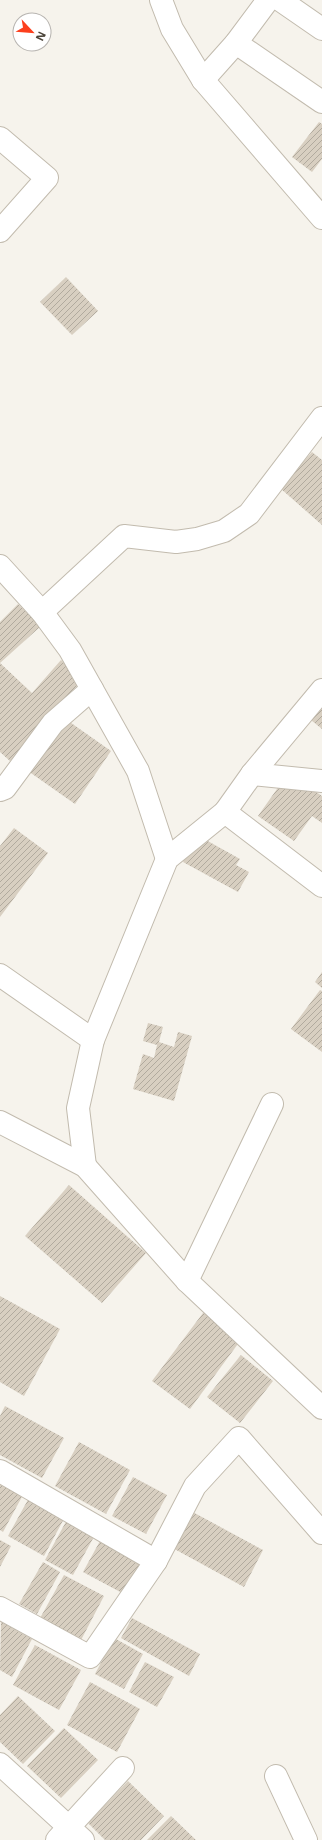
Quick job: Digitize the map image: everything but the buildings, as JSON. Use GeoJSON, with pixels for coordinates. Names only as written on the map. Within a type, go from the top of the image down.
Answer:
{"type":"FeatureCollection","features":[{"type":"Feature","properties":{"kind":"street"},"geometry":{"type":"LineString","coordinates":[[161,0],[172,30],[203,80],[322,218]]}},
{"type":"Feature","properties":{"kind":"street"},"geometry":{"type":"LineString","coordinates":[[203,80],[236,43],[268,0]]}},
{"type":"Feature","properties":{"kind":"street"},"geometry":{"type":"LineString","coordinates":[[280,0],[322,29]]}},
{"type":"Feature","properties":{"kind":"street"},"geometry":{"type":"LineString","coordinates":[[236,43],[322,102]]}},
{"type":"Feature","properties":{"kind":"street"},"geometry":{"type":"LineString","coordinates":[[0,138],[47,178],[0,231]]}},
{"type":"Feature","properties":{"kind":"street"},"geometry":{"type":"LineString","coordinates":[[42,612],[124,536],[176,542],[197,539],[224,530],[249,514],[322,418]]}},
{"type":"Feature","properties":{"kind":"street"},"geometry":{"type":"LineString","coordinates":[[0,566],[42,612],[70,650],[138,771],[167,859]]}},
{"type":"Feature","properties":{"kind":"street"},"geometry":{"type":"LineString","coordinates":[[0,790],[5,788],[53,723],[92,689]]}},
{"type":"Feature","properties":{"kind":"street"},"geometry":{"type":"LineString","coordinates":[[85,1166],[78,1108],[92,1040],[167,859],[225,812],[252,774],[322,690]]}},
{"type":"Feature","properties":{"kind":"street"},"geometry":{"type":"LineString","coordinates":[[252,774],[322,781]]}},
{"type":"Feature","properties":{"kind":"street"},"geometry":{"type":"LineString","coordinates":[[225,812],[322,886]]}},
{"type":"Feature","properties":{"kind":"street"},"geometry":{"type":"LineString","coordinates":[[0,975],[92,1040]]}},
{"type":"Feature","properties":{"kind":"street"},"geometry":{"type":"LineString","coordinates":[[186,1281],[272,1104]]}},
{"type":"Feature","properties":{"kind":"street"},"geometry":{"type":"LineString","coordinates":[[1,1125],[85,1166],[186,1281],[322,1408]]}},
{"type":"Feature","properties":{"kind":"street"},"geometry":{"type":"LineString","coordinates":[[0,1608],[90,1658],[156,1561],[195,1486],[239,1438],[322,1529]]}},
{"type":"Feature","properties":{"kind":"street"},"geometry":{"type":"LineString","coordinates":[[0,1471],[156,1561]]}},
{"type":"Feature","properties":{"kind":"street"},"geometry":{"type":"LineString","coordinates":[[0,1764],[70,1836],[123,1768]]}},
{"type":"Feature","properties":{"kind":"street"},"geometry":{"type":"LineString","coordinates":[[276,1776],[306,1840]]}}]}
